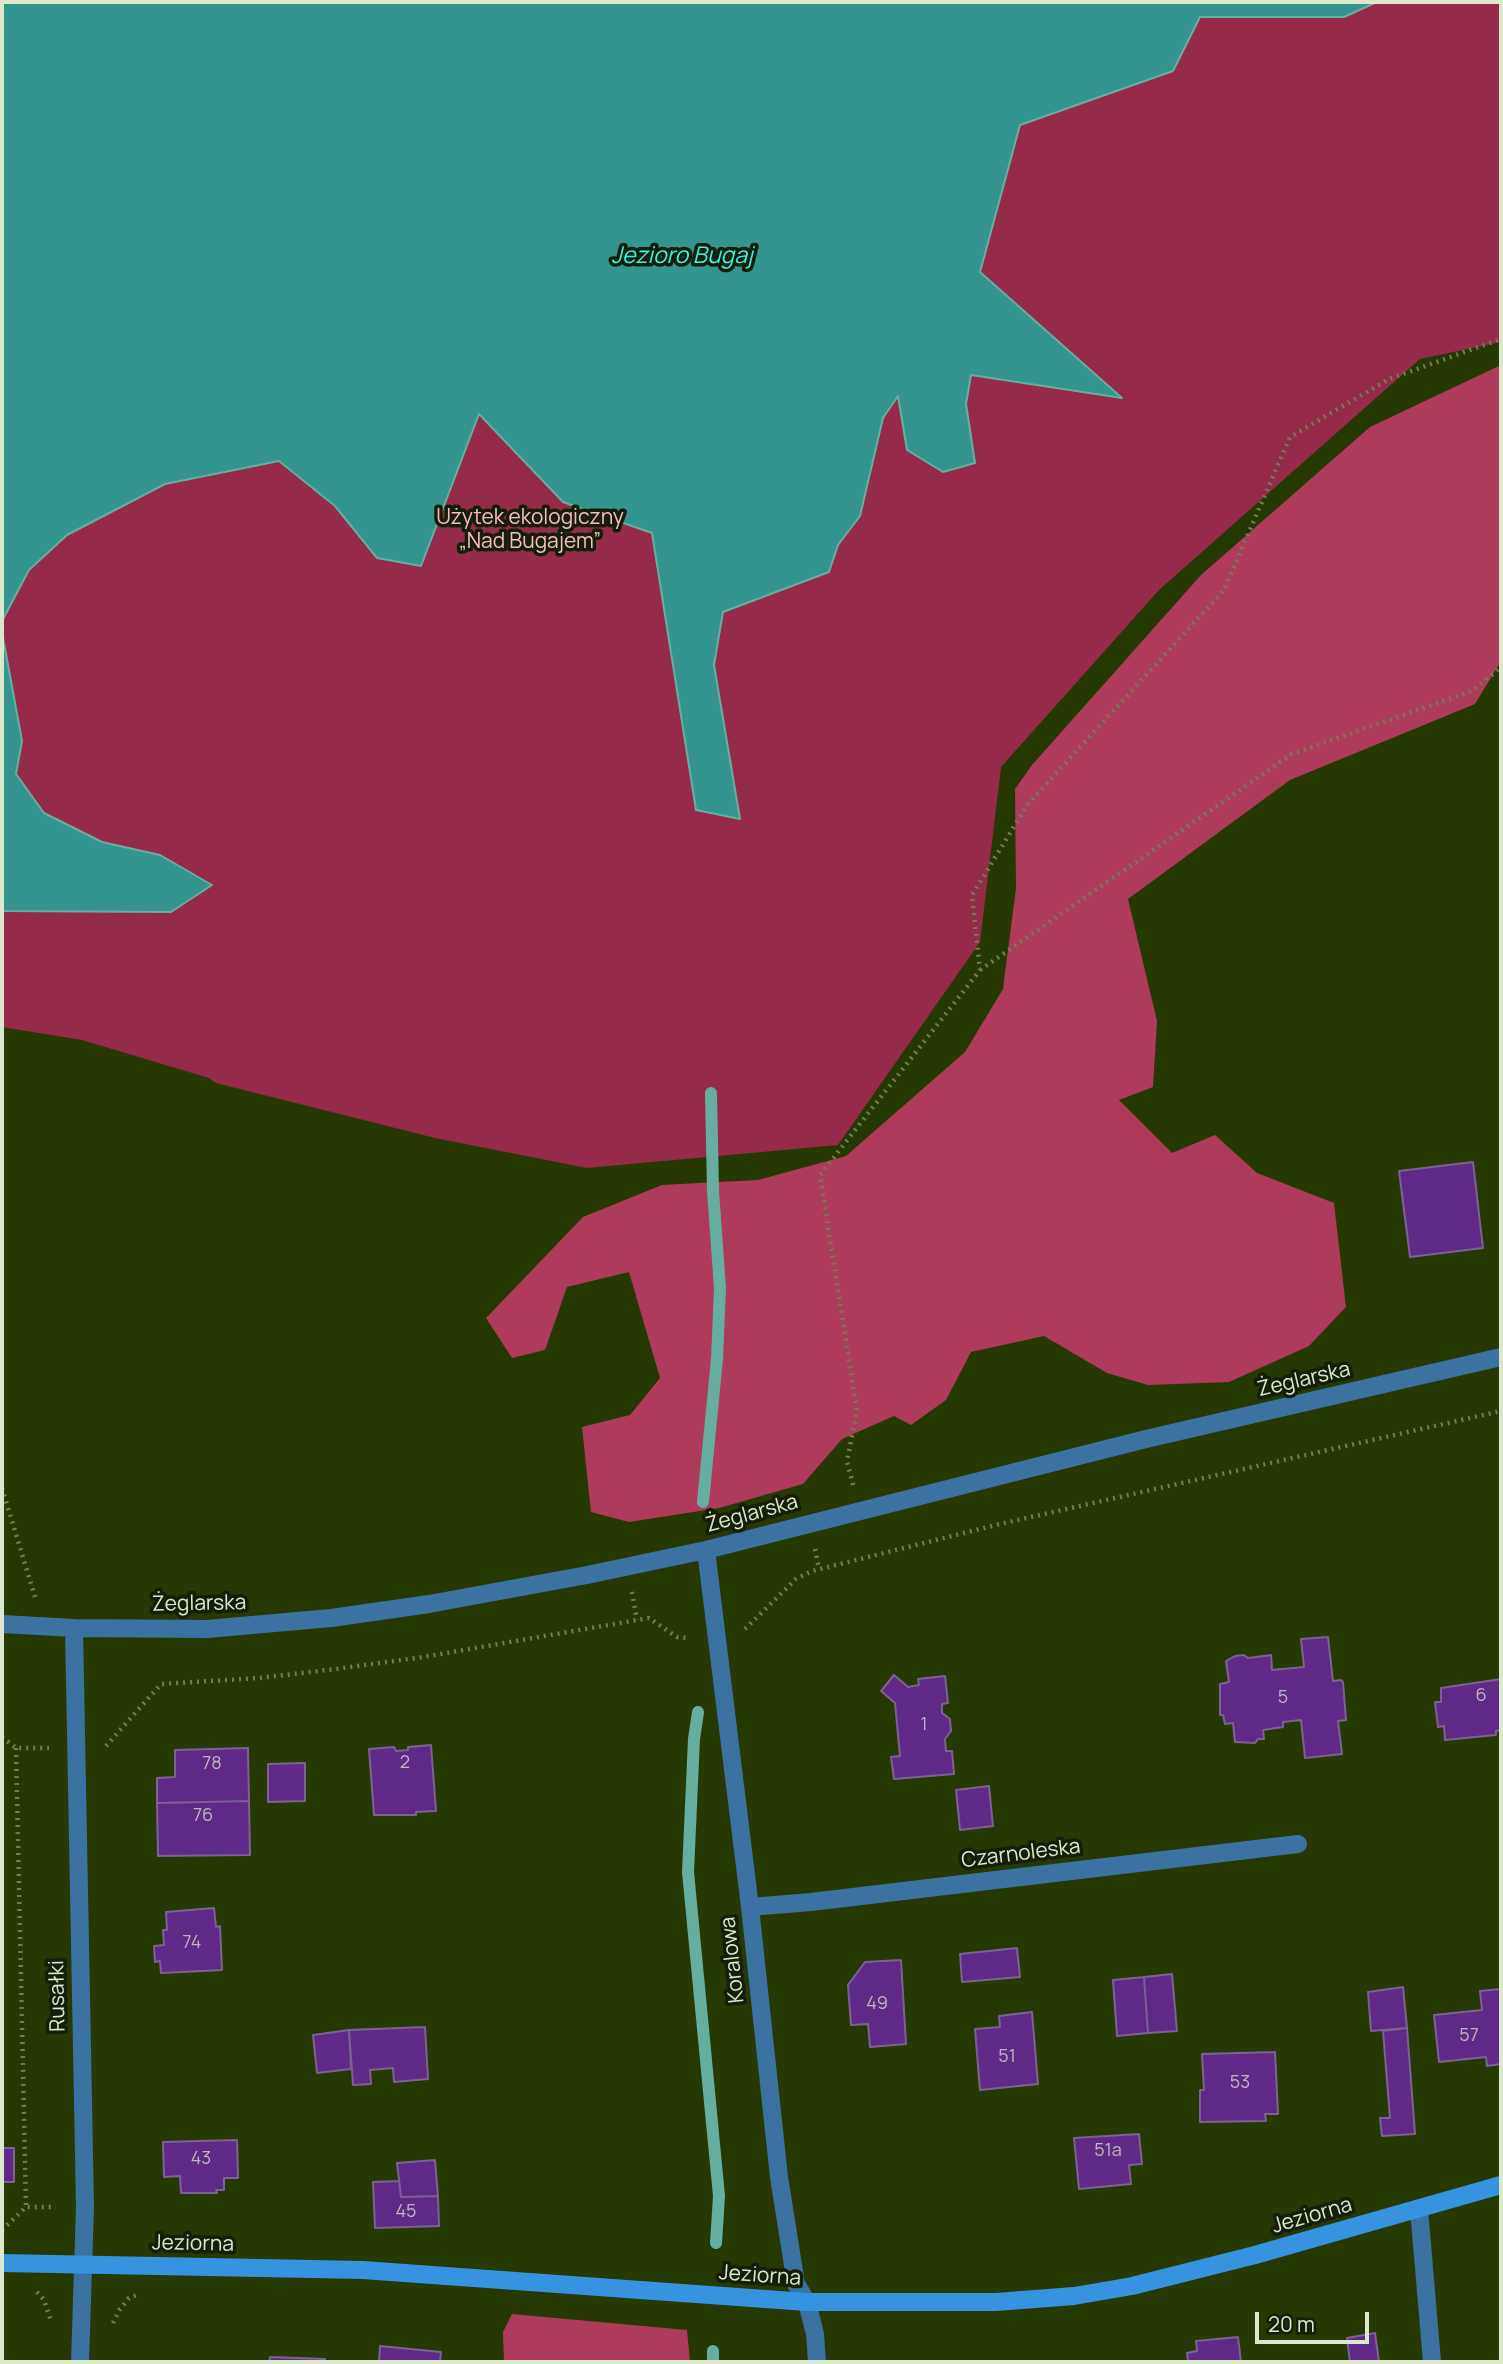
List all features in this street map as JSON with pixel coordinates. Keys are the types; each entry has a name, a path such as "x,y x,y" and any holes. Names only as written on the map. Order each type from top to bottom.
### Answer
{"street":[{"name":"Żeglarska","path":"2,1624 74,1628 207,1629 331,1618 587,1576 706,1550 1146,1439 1501,1357"},
{"name":"Koralowa","path":"706,1550 750,1907 779,2177 796,2284 807,2302 815,2334 817,2362"},
{"name":"Rusałki","path":"74,1628 85,2207 80,2362"},
{"name":"Czarnoleska","path":"750,1907 1298,1844"},
{"name":"Jeziorna","path":"2,2263 363,2270 807,2302 996,2302 1074,2296 1190,2272 1501,2185"},
{"path":"1419,2209 1432,2362"}],"path":[{"path":"981,970 972,895 1028,804 1224,590 1290,437 1388,379 1501,339"},
{"path":"860,1510 847,1461 857,1412 820,1175 981,970 1292,754 1472,691 1501,667"},
{"path":"741,1632 796,1579 812,1571 1000,1524 1501,1411"},
{"path":"2,1488 36,1600 40,1626"},
{"path":"2,1737 16,1748 105,1746 161,1684 259,1678 337,1669 649,1618 677,1637 691,1638"},
{"path":"16,1748 26,2207"},
{"path":"27,2287 36,2291 44,2300 51,2322"}],"green space":[{"name":"Użytek ekologiczny „Nad Bugajem”","path":"2,2 1501,2 1501,342 1420,359 1159,590 1001,767 980,942 838,1145 587,1168 435,1138 216,1083 209,1078 82,1040 2,1027"}],"shaded area":[{"path":"1501,365 1501,661 1475,704 1290,780 1128,899 1157,1021 1153,1087 1119,1100 1172,1153 1215,1135 1257,1173 1334,1203 1346,1307 1309,1346 1229,1382 1148,1385 1107,1373 1044,1336 971,1352 946,1400 911,1425 894,1416 842,1439 803,1484 719,1508 629,1522 591,1512 582,1427 630,1415 660,1378 629,1272 567,1287 545,1350 512,1358 486,1318 583,1217 662,1185 758,1180 846,1156 965,1052 1003,989 1016,888 1015,789 1032,765 1201,575 1370,427"},
{"path":"512,2314 687,2330 690,2362 504,2362 503,2332"}],"water":[{"name":"Jezioro Bugaj","path":"2,2 1377,2 1344,17 1200,17 1173,71 1020,125 980,272 1122,398 971,375 966,404 975,463 943,472 907,450 898,396 883,418 860,516 838,545 829,572 723,612 714,665 740,819 696,810 652,533 563,502 479,414 421,566 377,558 335,506 279,461 165,484 67,535 29,570 2,621"},
{"path":"2,632 22,741 16,774 44,813 102,842 160,855 212,885 171,912 2,911"}],"building":[{"path":"1473,1162 1483,1248 1410,1257 1399,1171"},
{"path":"1328,1637 1333,1681 1343,1682 1346,1720 1338,1721 1342,1754 1305,1758 1301,1720 1283,1722 1283,1727 1263,1730 1264,1739 1258,1739 1255,1743 1235,1742 1233,1723 1225,1724 1223,1715 1220,1715 1220,1684 1229,1682 1226,1661 1235,1656 1244,1655 1248,1658 1271,1655 1272,1670 1304,1667 1301,1639"},
{"path":"894,1675 908,1687 919,1685 918,1679 945,1676 948,1703 942,1704 942,1713 950,1719 951,1731 945,1739 946,1751 952,1751 954,1774 894,1779 891,1757 900,1756 895,1703 881,1691"},
{"path":"1501,1679 1501,1730 1496,1731 1496,1735 1445,1740 1444,1726 1438,1727 1435,1702 1441,1702 1441,1688"},
{"path":"431,1745 436,1811 416,1812 416,1815 374,1815 369,1749 394,1747 396,1751"},
{"path":"248,1748 249,1801 157,1803 157,1778 175,1777 175,1750"},
{"path":"305,1763 305,1801 268,1802 268,1764"},
{"path":"989,1786 993,1826 960,1830 956,1790"},
{"path":"249,1801 250,1855 158,1856 157,1803"},
{"path":"214,1908 216,1927 220,1926 222,1970 161,1973 160,1961 155,1962 154,1946 164,1945 166,1912"},
{"path":"1017,1948 1020,1977 962,1982 960,1954"},
{"path":"901,1960 906,2044 870,2047 868,2024 851,2025 848,1985 865,1962"},
{"path":"1172,1974 1177,2031 1148,2033 1144,1977"},
{"path":"1144,1977 1148,2033 1117,2036 1113,1980"},
{"path":"1403,1987 1407,2028 1371,2031 1368,1992"},
{"path":"1501,1989 1501,2064 1487,2066 1486,2057 1439,2062 1434,2015 1482,2010 1480,1991"},
{"path":"1032,2012 1038,2084 980,2090 975,2029 1000,2027 999,2016"},
{"path":"425,2027 428,2079 394,2082 393,2068 370,2070 371,2084 353,2085 349,2030"},
{"path":"1407,2028 1415,2134 1382,2136 1380,2118 1390,2118 1383,2031"},
{"path":"349,2030 351,2069 317,2073 313,2035"},
{"path":"1275,2052 1278,2114 1265,2114 1266,2121 1200,2122 1200,2090 1204,2090 1202,2054"},
{"path":"1139,2134 1142,2164 1129,2165 1131,2184 1079,2189 1074,2138"},
{"path":"237,2140 238,2178 224,2178 224,2190 216,2190 217,2193 181,2193 180,2176 164,2177 163,2142"},
{"path":"2,2148 14,2148 14,2182 2,2182"},
{"path":"435,2160 438,2196 401,2197 397,2163"},
{"path":"399,2181 401,2197 438,2196 439,2226 375,2228 373,2182"},
{"path":"1375,2333 1379,2362 1350,2362 1347,2338"},
{"path":"1238,2337 1241,2362 1188,2362 1187,2353 1197,2351 1196,2341"},
{"path":"380,2346 441,2352 440,2362 379,2362"},
{"path":"270,2357 325,2359 325,2362 269,2362"}],"waterway":[{"path":"703,1502 717,1359 720,1288 713,1191 711,1093"},
{"path":"698,1712 694,1739 688,1872 719,2196 716,2243"},
{"path":"713,2351 713,2362"}]}
